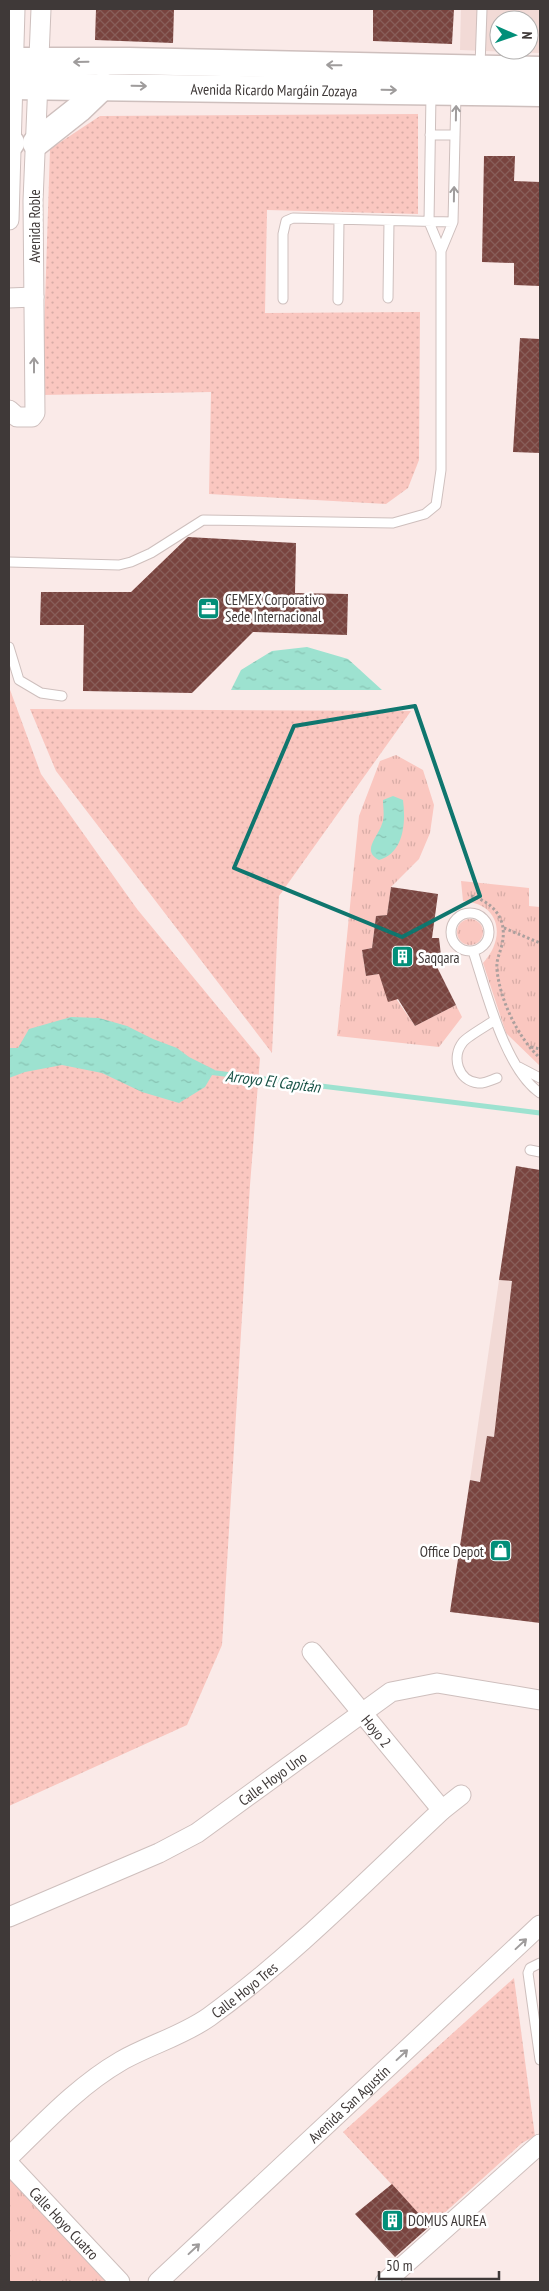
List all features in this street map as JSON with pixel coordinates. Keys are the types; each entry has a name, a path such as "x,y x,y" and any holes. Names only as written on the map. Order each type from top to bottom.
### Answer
{"street":[{"name":"Avenida Roble","path":"9,410 17,417 35,414 34,297 19,188 20,74 15,9"},
{"name":"Avenida Roble","path":"9,220 19,188 20,74 41,9"},
{"name":"Avenida Ricardo Margáin Zozaya","path":"20,74 129,61 540,70"},
{"name":"Avenida Ricardo Margáin Zozaya","path":"20,74 103,86 540,93"},
{"path":"18,142 80,109 103,86"},
{"path":"9,298 34,297"},
{"name":"Hoyo 2","path":"312,1652 442,1810"},
{"name":"Calle Hoyo Uno","path":"9,1917 159,1853 197,1833 391,1692 437,1683 540,1700"},
{"name":"Calle Hoyo Tres","path":"9,2158 68,2100 103,2072 122,2060 200,2023 282,1960 442,1810 461,1795"},
{"name":"Avenida San Agustín","path":"158,2282 540,1925"},
{"path":"385,2282 540,2144"},
{"name":"Calle Hoyo Cuatro","path":"9,2164 120,2282"}],"lane":[{"path":"480,68 482,9"},
{"path":"9,562 119,565 151,553 195,524 211,519 393,523 425,514 436,505 441,470 441,251 430,222 431,90"},
{"path":"441,251 453,222 456,91"},
{"path":"430,135 455,135"},
{"path":"283,299 283,234 286,221 293,218 453,222"},
{"path":"338,300 339,220"},
{"path":"388,298 389,221"},
{"path":"9,647 18,680 41,693 62,696"},
{"path":"467,913 473,913 484,918 489,929 484,946 473,951 466,950 455,944 451,931 456,919 467,913"},
{"path":"473,951 495,1020 516,1065 529,1083 540,1093"},
{"path":"495,1020 463,1042 457,1061 460,1073 468,1080 480,1084 496,1078"},
{"path":"516,1065 540,1078"},
{"path":"530,1150 540,1152"},
{"path":"540,1963 530,1968 528,1973 540,2060"}],"path":[{"path":"471,896 484,899 495,908 504,928 502,944 496,958 497,973 507,1008 522,1036 540,1058"},
{"path":"504,928 540,943"},
{"path":"531,1047 540,1049"}],"highlighted area":[{"path":"415,706 480,896 402,937 234,868 294,726"}],"shaded area":[{"path":"461,9 540,9 540,53 539,10 489,10 489,51 460,50"},
{"path":"499,1280 540,1285 540,1490 470,1480"}],"green space":[{"path":"418,114 418,214 267,210 265,313 420,312 419,460 408,488 386,504 209,494 211,392 42,395 50,149 100,116"},
{"path":"9,687 41,774 137,909 260,1058 250,1185 222,1645 187,1725 9,1806"},
{"path":"30,709 411,711 279,896 272,1053 56,771"},
{"path":"396,755 423,770 434,805 430,833 419,859 391,887 387,915 376,916 372,948 362,950 366,976 379,974 415,1026 456,1005 462,1017 439,1047 337,1036 359,816 380,761"},
{"path":"461,881 529,888 529,906 540,907 540,1066 506,1033 483,963 495,943 496,924 492,915 485,908 463,901"},
{"path":"470,919 480,922 483,932 480,942 470,945 460,942 457,932 460,922"},
{"path":"514,1978 535,2136 522,2143 430,2226 343,2132"},
{"path":"9,2177 109,2282 9,2282"}],"water":[{"path":"307,647 348,659 382,690 231,690 241,670 272,651"},
{"path":"393,796 403,800 402,836 394,851 379,860 371,852 371,848 383,821 383,800"},
{"path":"71,1017 99,1018 127,1026 177,1048 189,1057 215,1070 205,1087 179,1103 142,1092 102,1073 62,1065 25,1072 9,1078 9,1048 18,1048 29,1029"}],"building":[{"path":"96,9 174,9 173,43 95,40"},
{"path":"373,9 454,9 452,44 373,41"},
{"path":"484,156 515,156 514,181 540,182 540,286 514,285 514,263 482,262"},
{"path":"520,338 540,339 540,453 513,452"},
{"path":"188,537 296,543 295,593 348,594 347,635 253,632 192,693 83,691 84,625 40,625 41,592 131,592"},
{"name":"Saqqara","path":"391,887 438,894 432,938 439,938 442,964 436,965 456,1005 415,1026 398,999 388,1002 379,974 366,976 362,950 372,948 376,916 387,915"},
{"path":"516,1166 540,1170 540,1623 450,1612 470,1480 480,1482 487,1436 494,1437 512,1281 499,1280"},
{"name":"DOMUS AUREA","path":"392,2184 430,2226 395,2257 355,2214"}],"waterway":[{"name":"Arroyo El Capitán","path":"208,1072 540,1113"}],"place":[{"name":"CEMEX Corporativo Sede Internacional","path":"209,608"},
{"name":"Saqqara","path":"402,957"},
{"name":"Office Depot","path":"500,1551"},
{"name":"DOMUS AUREA","path":"392,2220"}]}
